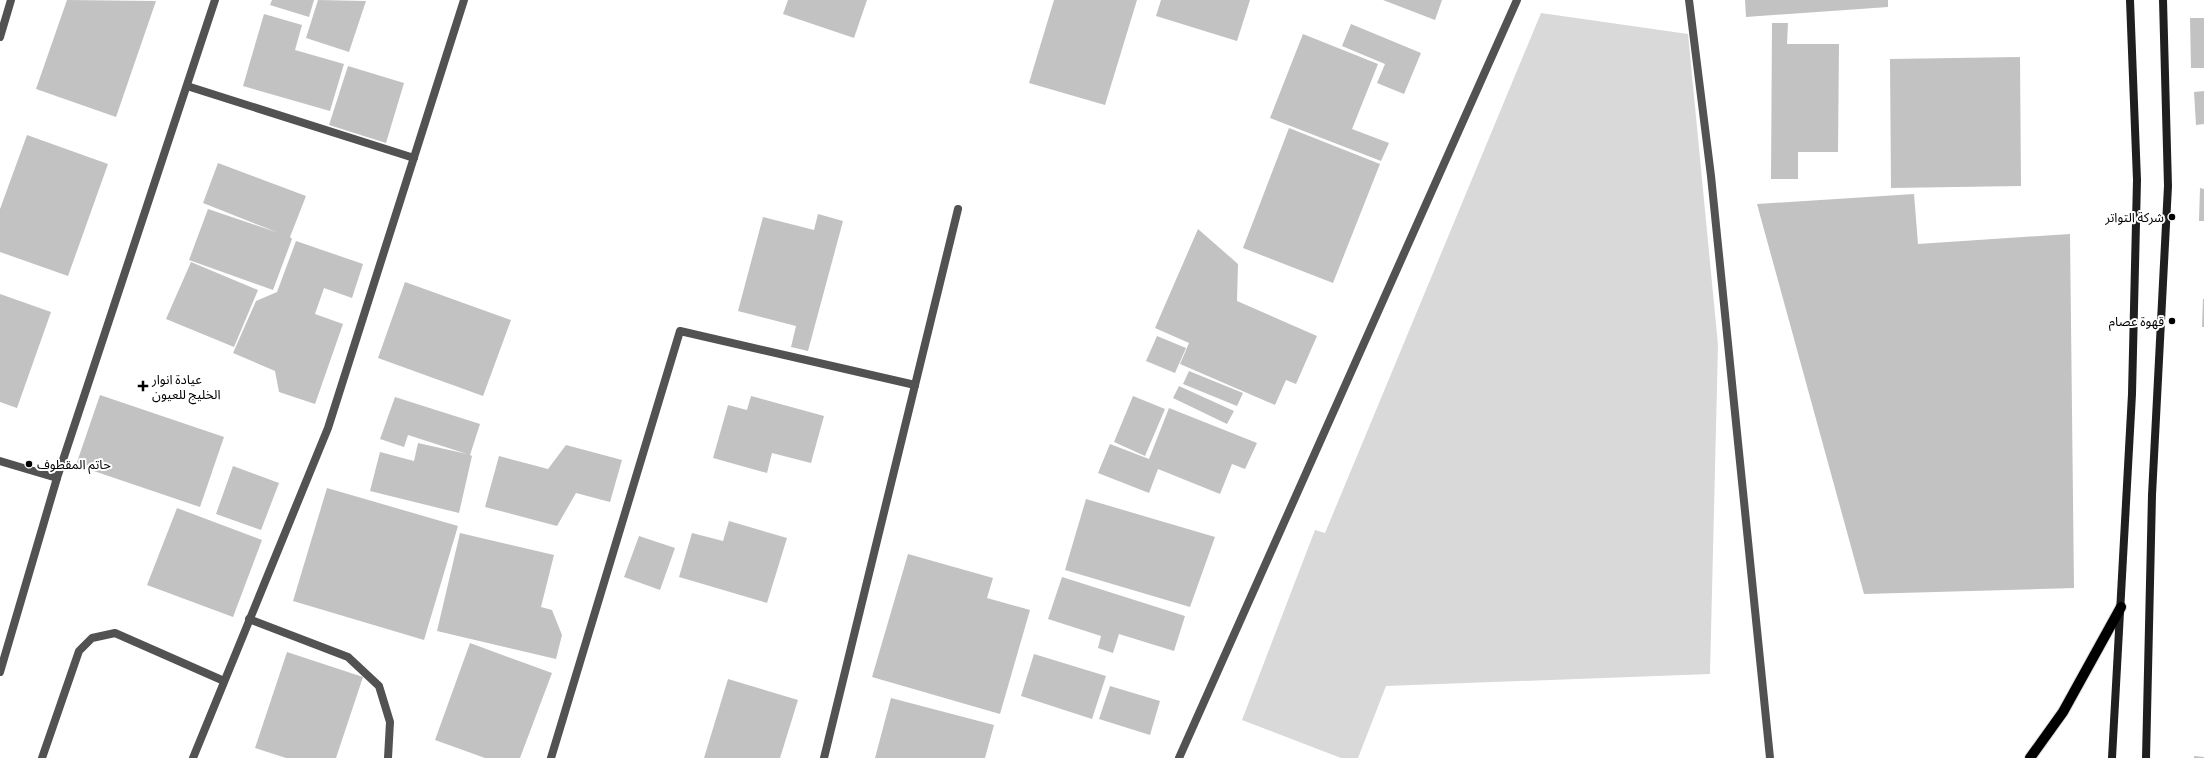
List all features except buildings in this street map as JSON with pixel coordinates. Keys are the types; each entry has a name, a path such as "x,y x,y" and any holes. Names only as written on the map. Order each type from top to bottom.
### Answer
{"main road":[{"path":"2112,758 2132,394 2137,180 2130,0"},
{"path":"2146,758 2152,495 2168,186 2163,0"},
{"path":"2030,758 2063,712 2121,607"}],"street":[{"path":"0,38 11,0"},
{"path":"0,672 57,478 215,0"},
{"path":"193,758 328,428 464,0"},
{"path":"1179,758 1517,0"},
{"path":"1689,0 1711,176 1770,758"},
{"path":"187,86 414,158"},
{"path":"824,758 958,209"},
{"path":"551,758 680,331 915,386"},
{"path":"0,461 57,478"},
{"path":"249,619 348,657 380,686 390,722 388,758"},
{"path":"42,758 79,651 92,638 114,633 224,681"}],"shaded area":[{"path":"1541,13 1688,34 1718,345 1710,674 1386,686 1358,758 1341,758 1242,720 1315,530 1325,533"}],"place":[{"name":"شركة التواتر","path":"2172,217"},
{"name":"قهوة عصام","path":"2172,321"},
{"name":"عيادة انوار الخليج للعيون","path":"143,386"},
{"name":"حاتم المقطوف","path":"29,464"}]}
